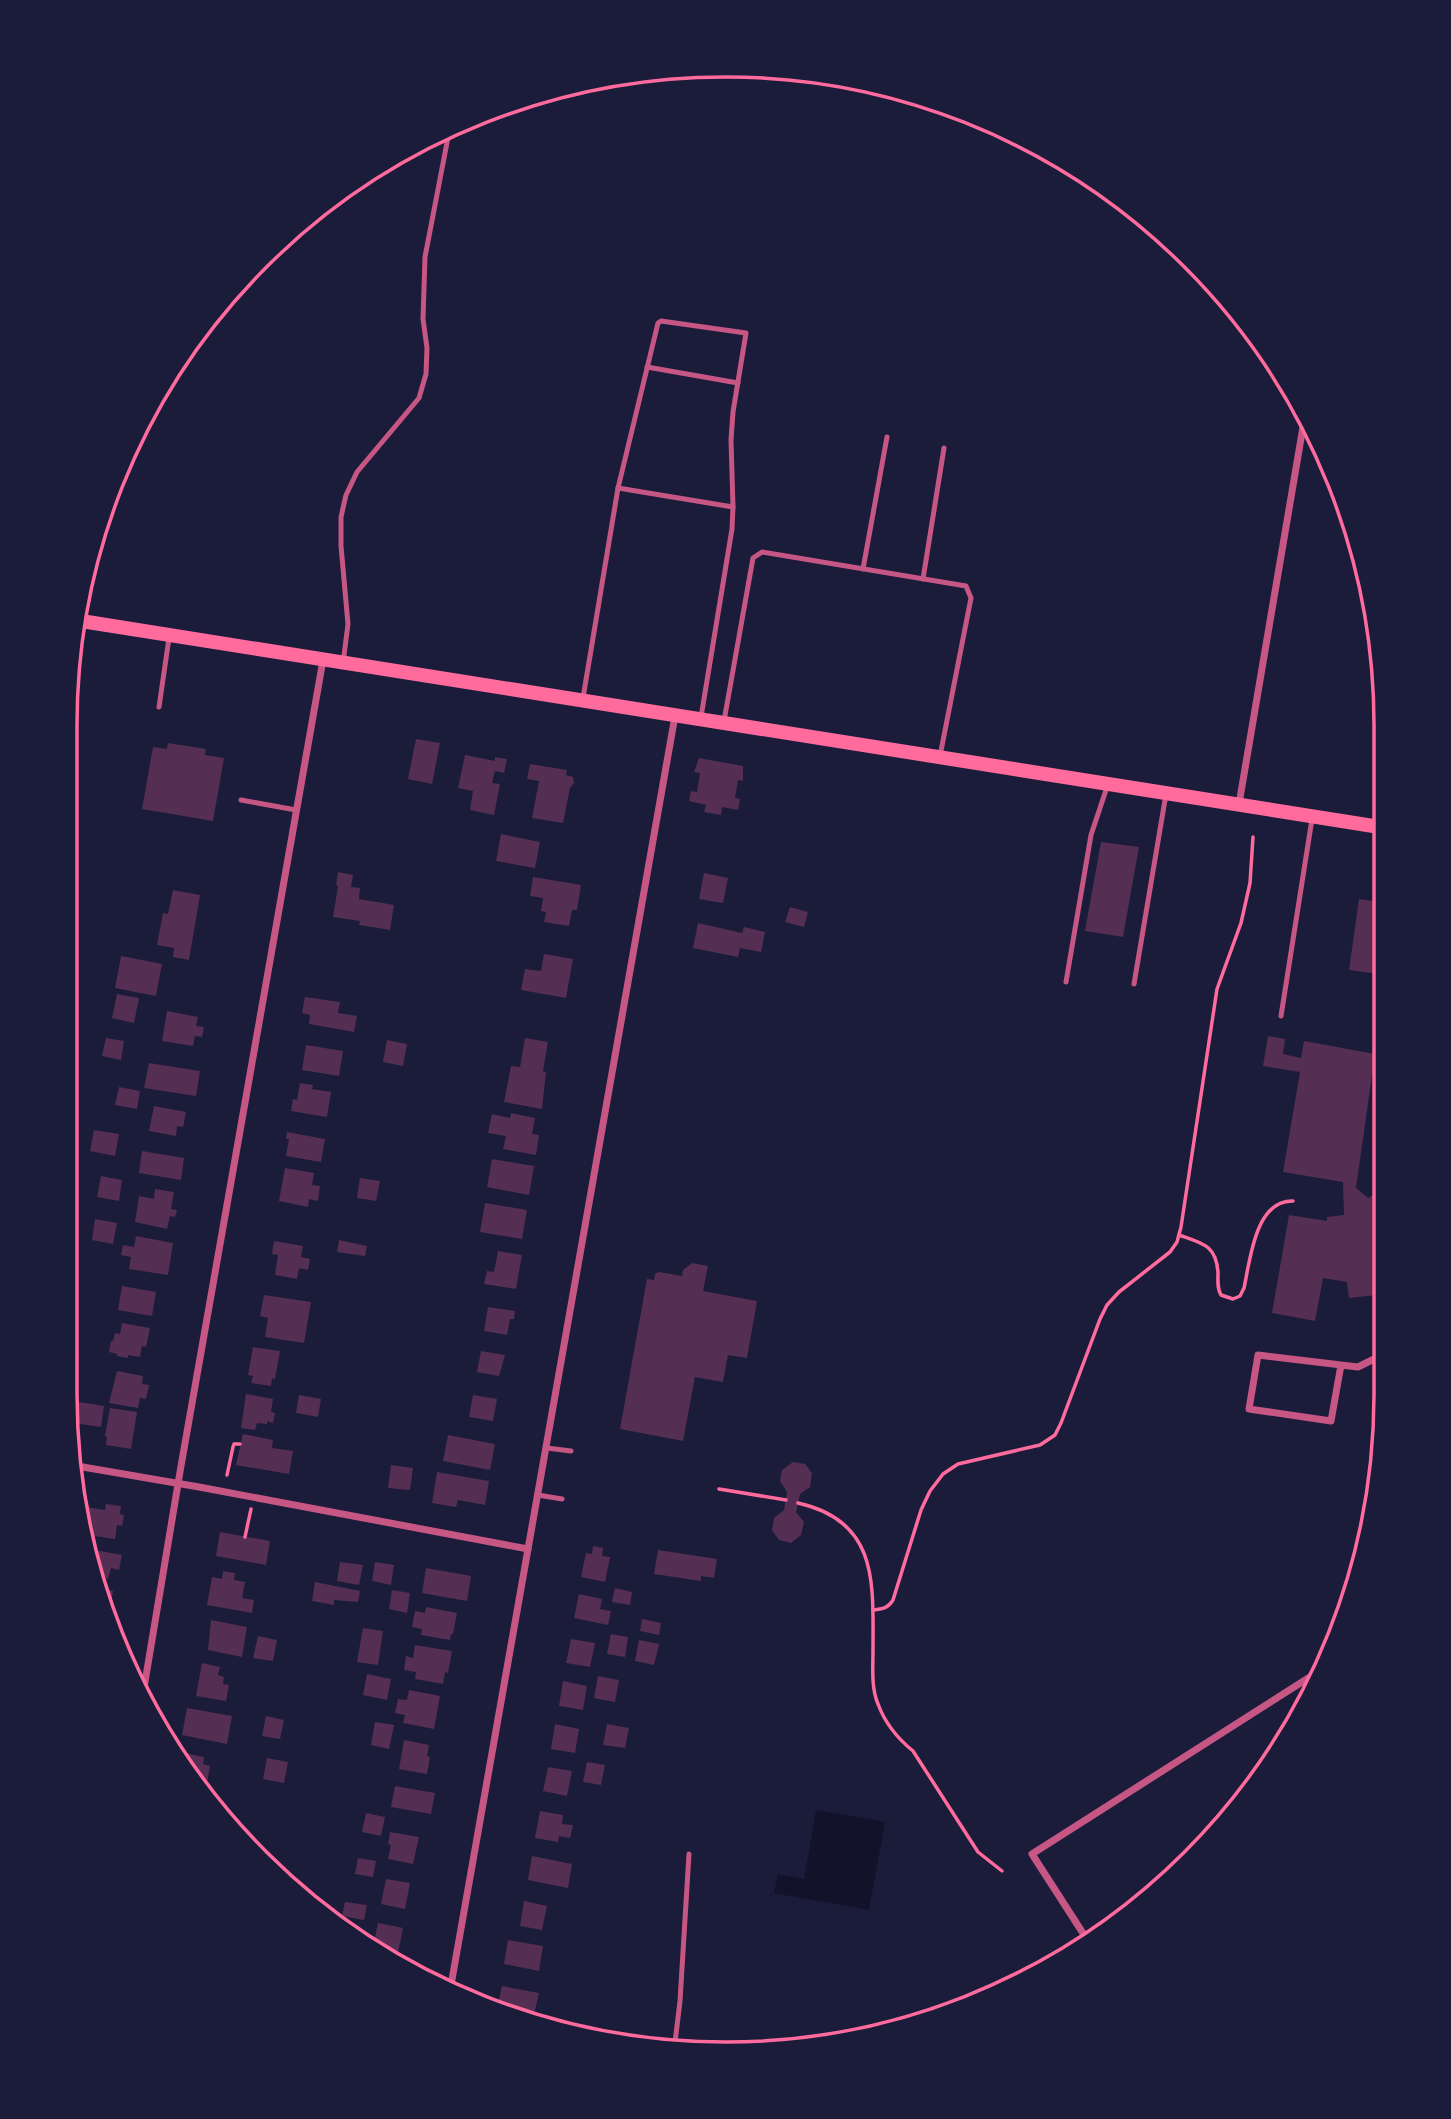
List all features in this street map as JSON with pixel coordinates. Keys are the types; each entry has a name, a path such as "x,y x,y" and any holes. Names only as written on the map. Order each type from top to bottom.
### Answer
{"main road":[{"path":"86,622 1374,826"}],"street":[{"path":"1239,804 1302,430"},
{"path":"145,1682 323,659"},
{"path":"452,1981 675,716"},
{"path":"1341,1365 1331,1420 1249,1409 1258,1355 1358,1367 1374,1359"},
{"path":"82,1467 528,1549"},
{"path":"1084,1934 1032,1854 1308,1678"}],"lane":[{"path":"344,663 348,624 341,517 346,495 357,472 419,398 426,374 427,348 423,319 425,257 448,140"},
{"path":"582,701 618,488 658,323 661,321 746,333 733,412 732,529 701,720"},
{"path":"647,367 738,383"},
{"path":"863,569 887,437"},
{"path":"923,579 944,447"},
{"path":"618,488 733,507"},
{"path":"723,724 753,558 762,552 966,586 971,598 940,758"},
{"path":"159,707 169,635"},
{"path":"1066,982 1091,835 1109,784"},
{"path":"1134,984 1166,793"},
{"path":"241,800 296,810"},
{"path":"1281,1016 1313,816"},
{"path":"547,1448 571,1451"},
{"path":"538,1494 562,1499"},
{"path":"675,2040 689,1854"}],"path":[{"path":"873,1609 883,1609 893,1600 921,1510 930,1491 943,1474 958,1464 1040,1445 1055,1435 1107,1305 1119,1292 1171,1252 1179,1235 1217,989 1241,923 1250,883 1252,836"},
{"path":"1179,1235 1211,1249 1216,1258 1218,1290 1221,1295 1233,1299 1240,1296 1244,1288 1260,1225 1267,1213 1279,1203 1293,1201"},
{"path":"228,1475 234,1444 240,1444"},
{"path":"719,1489 786,1500"},
{"path":"245,1537 254,1497"},
{"path":"798,1503 822,1510 836,1519 848,1528 860,1544 871,1573 873,1683 877,1703 887,1723 899,1740 913,1751 978,1852 1002,1871"}],"shaded area":[{"path":"816,1810 885,1822 869,1910 774,1893 778,1874 804,1879"}],"building":[{"path":"416,739 440,743 432,784 408,779"},
{"path":"168,743 206,749 205,755 224,758 213,821 142,809 153,747 167,749"},
{"path":"465,755 495,761 495,757 507,759 504,773 495,771 492,783 500,784 494,815 470,810 473,791 458,788"},
{"path":"699,758 743,766 743,781 738,780 735,798 740,799 738,810 722,807 721,815 704,812 706,805 689,801 691,791 697,792 700,773 694,772"},
{"path":"530,764 567,770 566,775 573,777 574,783 570,788 563,823 532,818 539,781 527,779"},
{"path":"501,834 540,842 535,868 496,861"},
{"path":"1101,842 1139,847 1123,937 1085,931"},
{"path":"338,872 353,875 351,887 360,888 359,899 394,905 390,930 359,925 360,921 333,917"},
{"path":"704,873 728,878 723,903 699,899"},
{"path":"533,877 581,885 577,910 572,910 569,926 544,922 546,912 541,911 543,898 530,896"},
{"path":"173,890 200,895 189,960 173,957 174,948 157,945 163,913 168,914"},
{"path":"1359,899 1374,901 1374,973 1349,970"},
{"path":"790,907 808,912 804,927 785,922"},
{"path":"698,923 742,933 744,927 765,932 761,952 740,948 738,957 693,948"},
{"path":"544,954 573,959 566,998 521,990 525,969 541,971"},
{"path":"121,956 162,964 156,996 115,988"},
{"path":"117,994 139,998 134,1023 112,1018"},
{"path":"305,997 340,1002 338,1013 357,1016 354,1032 309,1024 310,1015 302,1013"},
{"path":"167,1011 198,1017 196,1026 204,1027 202,1037 195,1036 193,1046 162,1041"},
{"path":"1268,1036 1285,1039 1283,1054 1301,1058 1304,1041 1374,1054 1356,1188 1368,1198 1374,1195 1374,1295 1349,1298 1347,1282 1323,1278 1315,1321 1272,1313 1289,1215 1327,1221 1327,1217 1344,1215 1343,1182 1283,1172 1300,1072 1263,1066"},
{"path":"106,1038 124,1041 121,1060 102,1056"},
{"path":"525,1038 548,1042 543,1071 546,1072 542,1109 504,1102 511,1066 520,1067"},
{"path":"387,1040 407,1044 403,1066 383,1062"},
{"path":"306,1045 343,1051 339,1076 302,1070"},
{"path":"149,1063 200,1071 196,1096 144,1088"},
{"path":"300,1083 313,1085 312,1089 331,1092 327,1117 291,1111 293,1099 297,1100"},
{"path":"119,1087 140,1091 137,1109 115,1105"},
{"path":"154,1106 186,1112 183,1127 177,1126 176,1136 149,1131"},
{"path":"511,1113 535,1118 532,1134 539,1135 536,1155 503,1149 506,1136 488,1133 492,1114 510,1118"},
{"path":"94,1130 119,1134 115,1156 90,1151"},
{"path":"287,1132 325,1139 321,1162 286,1156 289,1139 286,1139"},
{"path":"142,1151 184,1158 181,1180 139,1173"},
{"path":"492,1159 534,1166 529,1195 487,1187"},
{"path":"285,1168 314,1173 312,1185 320,1186 318,1201 309,1199 308,1207 279,1201"},
{"path":"101,1176 122,1180 119,1201 97,1197"},
{"path":"360,1178 380,1181 376,1201 357,1198"},
{"path":"155,1189 174,1192 171,1209 177,1210 175,1217 170,1216 167,1229 135,1222 139,1196 154,1199"},
{"path":"485,1203 527,1210 522,1239 480,1232"},
{"path":"95,1219 117,1223 113,1244 92,1240"},
{"path":"136,1236 173,1243 168,1275 129,1269 131,1257 121,1255 123,1245 134,1247"},
{"path":"339,1240 367,1246 365,1256 337,1252"},
{"path":"274,1241 303,1246 301,1257 310,1259 308,1270 299,1268 297,1279 275,1275 278,1255 272,1254"},
{"path":"498,1251 522,1255 516,1289 484,1284 487,1271 494,1272"},
{"path":"692,1263 708,1266 703,1291 757,1301 747,1358 728,1355 723,1382 695,1377 683,1441 620,1429 647,1279 654,1280 655,1274 659,1272 682,1276 683,1270"},
{"path":"122,1286 156,1292 152,1316 118,1310"},
{"path":"264,1295 311,1302 304,1343 265,1337 268,1318 260,1316"},
{"path":"488,1307 515,1311 514,1319 510,1319 507,1335 484,1331"},
{"path":"122,1323 150,1328 146,1347 142,1346 140,1357 128,1355 128,1358 109,1352 115,1333 120,1334"},
{"path":"253,1347 280,1351 275,1379 272,1378 271,1386 251,1383 253,1376 248,1375"},
{"path":"481,1351 505,1355 499,1376 477,1372"},
{"path":"117,1371 143,1376 142,1384 149,1385 146,1399 140,1398 138,1408 109,1403"},
{"path":"246,1394 273,1399 273,1423 257,1423 255,1430 241,1428"},
{"path":"299,1395 321,1399 318,1417 296,1413"},
{"path":"473,1395 497,1399 493,1421 469,1417"},
{"path":"77,1402 104,1406 101,1427 78,1424"},
{"path":"110,1408 137,1412 131,1449 106,1445"},
{"path":"243,1434 273,1440 272,1448 293,1451 289,1474 236,1465"},
{"path":"448,1435 495,1444 490,1470 443,1461"},
{"path":"793,1462 805,1464 812,1473 810,1487 800,1494 796,1512 804,1522 801,1535 791,1543 779,1540 772,1530 774,1518 784,1510 787,1492 780,1481 782,1470"},
{"path":"391,1465 413,1468 410,1490 388,1488"},
{"path":"437,1472 489,1481 485,1505 458,1500 456,1507 432,1503"},
{"path":"106,1504 121,1506 120,1514 124,1515 122,1526 117,1525 115,1539 93,1536 87,1507 105,1510"},
{"path":"220,1532 270,1541 266,1565 216,1556"},
{"path":"593,1546 603,1548 602,1556 610,1557 605,1582 581,1577 586,1553 592,1554"},
{"path":"96,1550 122,1555 119,1570 111,1568 108,1579 104,1578"},
{"path":"658,1550 717,1559 714,1578 701,1576 701,1581 654,1574"},
{"path":"340,1562 363,1565 359,1585 337,1581"},
{"path":"375,1562 394,1565 391,1585 372,1581"},
{"path":"426,1568 471,1576 467,1601 422,1593"},
{"path":"223,1571 235,1573 234,1580 245,1582 242,1598 254,1600 252,1613 207,1605 212,1577 222,1579"},
{"path":"315,1582 360,1591 358,1602 334,1600 334,1605 312,1601"},
{"path":"615,1588 632,1592 630,1605 612,1602"},
{"path":"107,1590 113,1591 111,1602"},
{"path":"392,1590 410,1593 407,1613 389,1609"},
{"path":"579,1594 602,1599 600,1609 611,1611 608,1625 574,1618"},
{"path":"426,1607 457,1613 450,1640 421,1635 422,1629 412,1627 415,1611 425,1613"},
{"path":"642,1619 661,1623 659,1635 640,1631"},
{"path":"211,1620 247,1627 242,1657 208,1650"},
{"path":"363,1628 383,1631 378,1665 357,1662"},
{"path":"611,1634 628,1637 625,1657 607,1654"},
{"path":"258,1636 277,1640 273,1661 253,1658"},
{"path":"571,1639 595,1643 590,1667 566,1663"},
{"path":"639,1640 659,1644 654,1665 635,1661"},
{"path":"415,1645 452,1651 443,1684 415,1679 416,1672 404,1670 406,1656 413,1658"},
{"path":"202,1663 220,1667 218,1675 224,1677 223,1684 229,1685 226,1701 196,1696"},
{"path":"367,1674 391,1679 387,1700 363,1695"},
{"path":"598,1676 619,1680 615,1702 594,1698"},
{"path":"563,1681 587,1686 583,1710 559,1706"},
{"path":"409,1690 440,1696 434,1729 403,1723 405,1715 395,1713 398,1699 407,1700"},
{"path":"187,1708 232,1716 227,1744 182,1735"},
{"path":"266,1716 284,1720 280,1739 262,1736"},
{"path":"375,1722 394,1725 389,1749 371,1745"},
{"path":"555,1724 579,1729 575,1753 551,1749"},
{"path":"607,1724 629,1728 625,1748 603,1745"},
{"path":"404,1740 429,1745 427,1774 399,1769"},
{"path":"185,1753 204,1757 203,1764 210,1766 207,1783"},
{"path":"267,1758 288,1762 284,1783 263,1779"},
{"path":"587,1762 605,1765 601,1785 583,1782"},
{"path":"548,1767 572,1771 567,1796 543,1791"},
{"path":"395,1786 435,1793 431,1814 391,1807"},
{"path":"540,1811 563,1815 562,1824 573,1825 570,1838 559,1836 558,1842 535,1838"},
{"path":"366,1813 385,1817 381,1836 362,1832"},
{"path":"390,1832 419,1837 413,1864 388,1859"},
{"path":"532,1856 572,1864 568,1888 528,1880"},
{"path":"358,1858 376,1861 373,1877 355,1874"},
{"path":"386,1879 410,1883 405,1909 381,1904"},
{"path":"524,1901 547,1906 542,1930 520,1926"},
{"path":"345,1902 367,1905 364,1920 342,1916"},
{"path":"378,1923 403,1928 398,1953 375,1939"},
{"path":"508,1940 543,1946 539,1971 504,1964"},
{"path":"502,1986 539,1993 534,2013 499,2001"}]}
